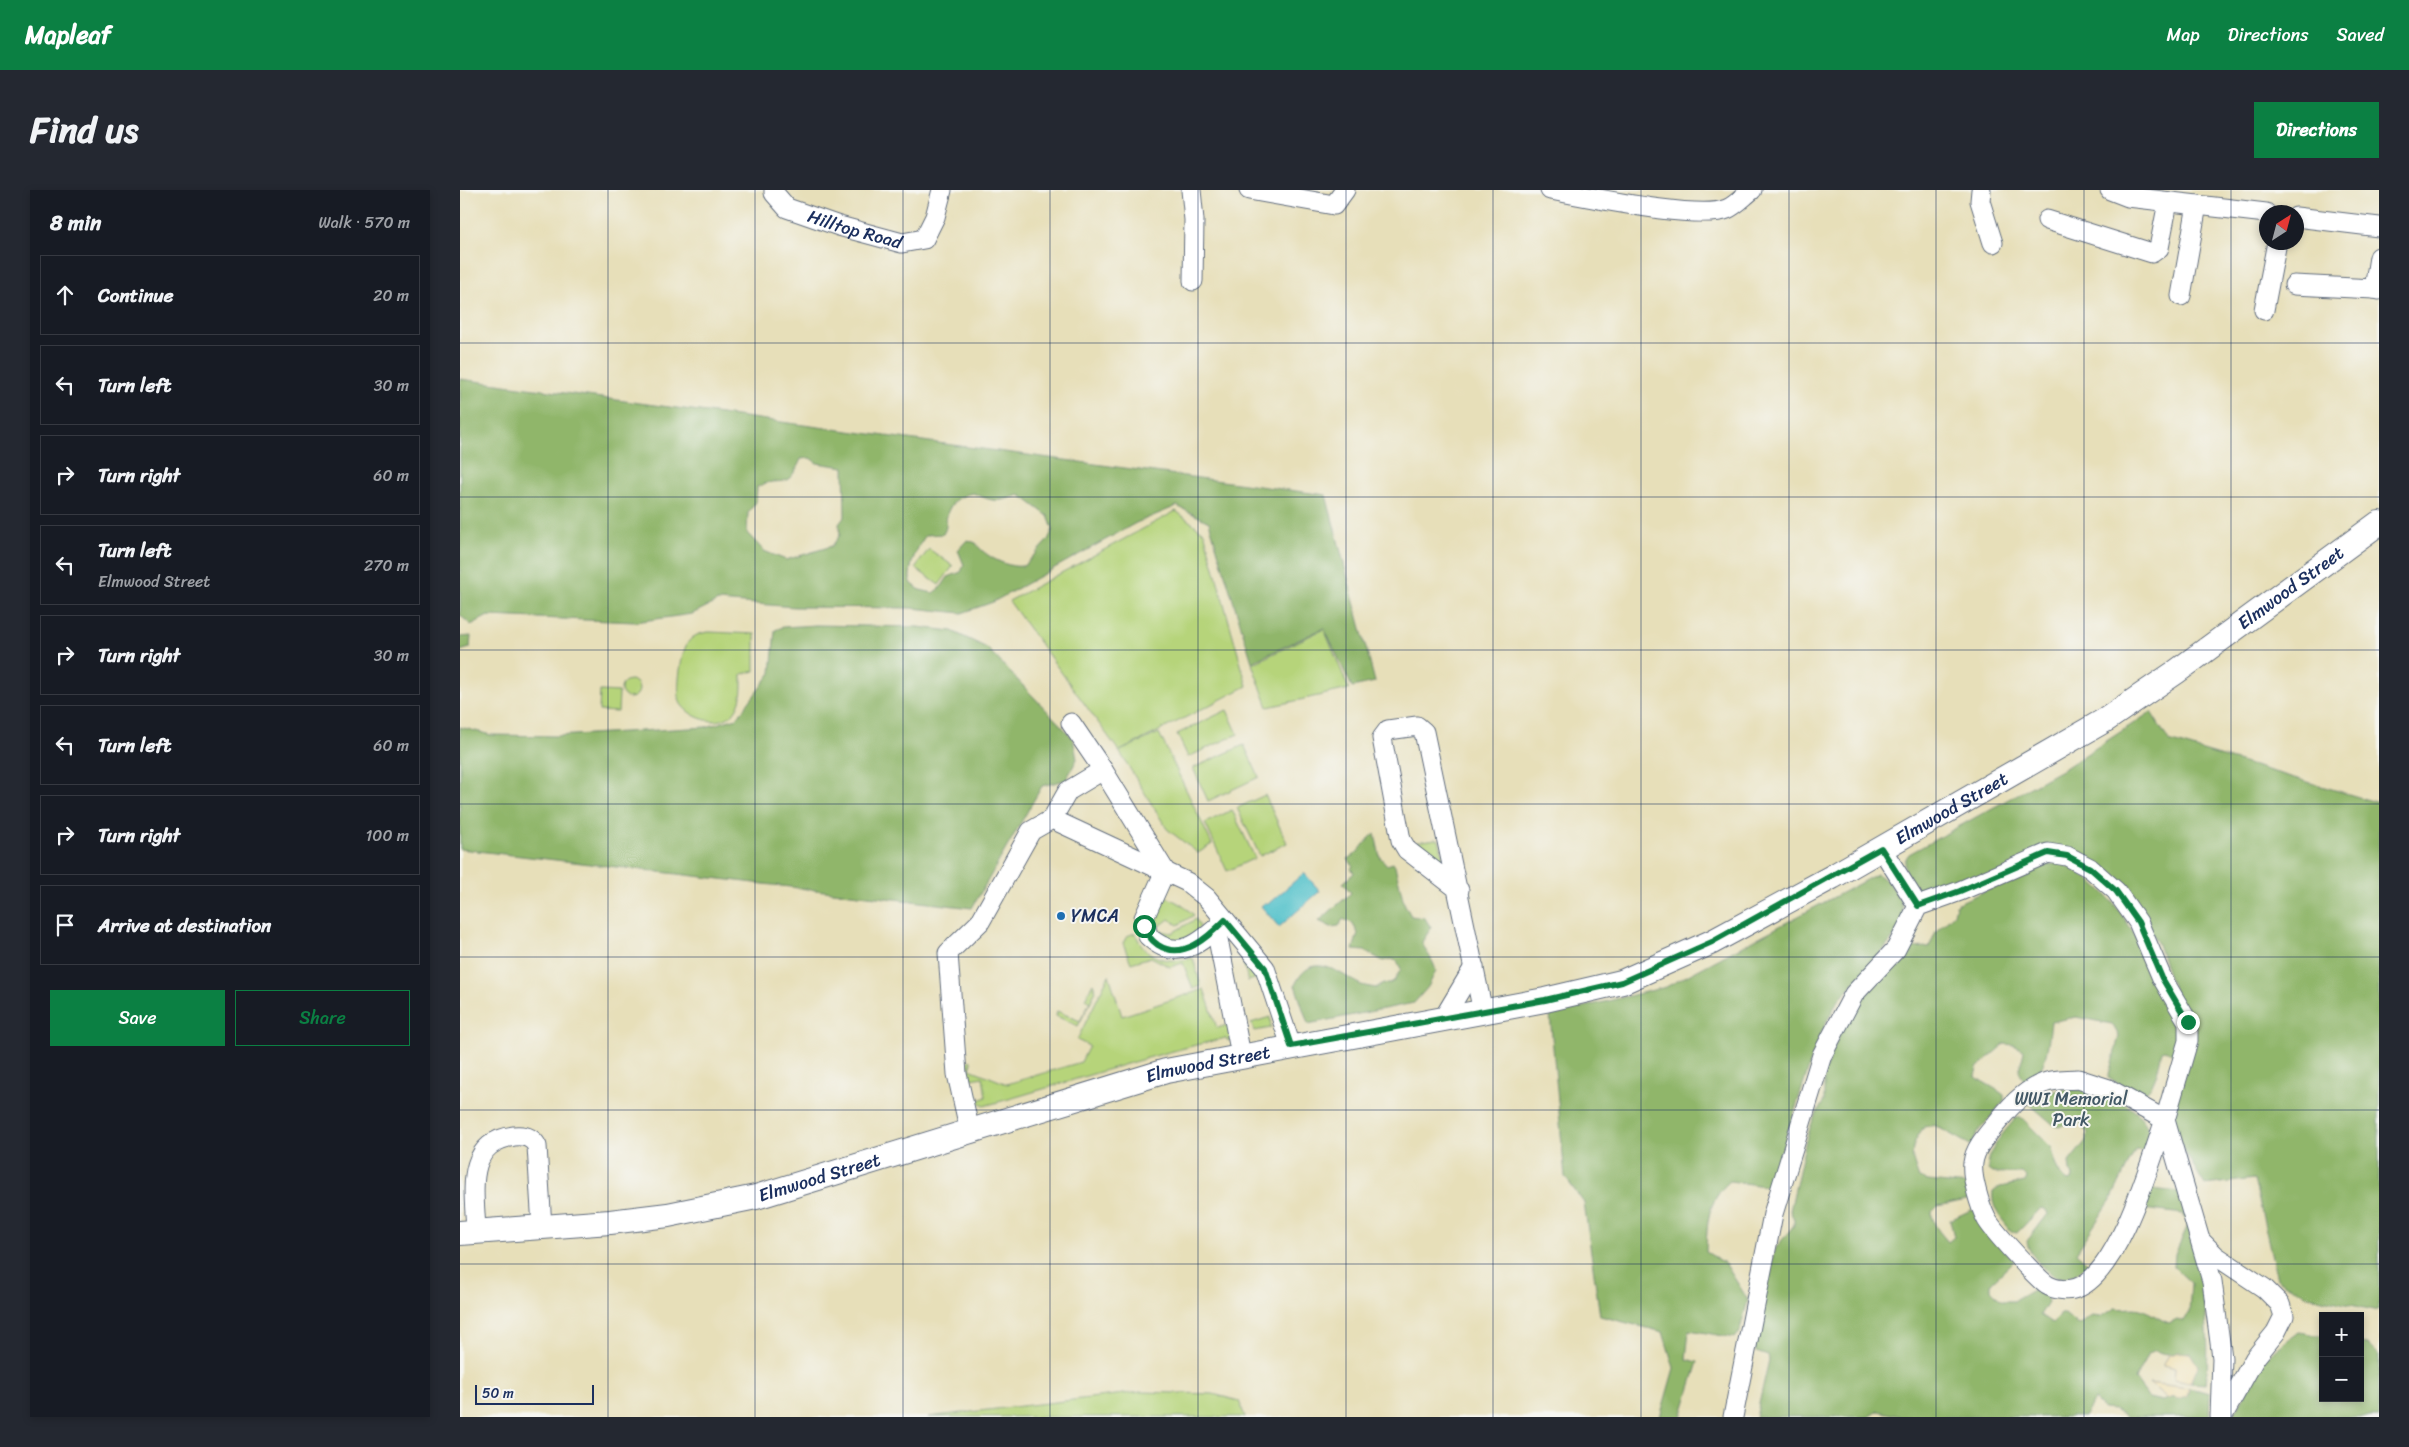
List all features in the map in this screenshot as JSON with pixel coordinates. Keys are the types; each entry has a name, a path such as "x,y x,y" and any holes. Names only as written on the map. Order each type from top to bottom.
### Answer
{"main road":[{"name":"Elmwood Street","path":"468,1232 668,1215 756,1197 1166,1071 1241,1055 1545,1000 1622,982 1712,942 2107,719 2176,672 2379,523"}],"street":[{"name":"Hilltop Road","path":"774,190 774,193 787,208 902,243 924,238 935,217 942,190"},
{"path":"1191,190 1194,220 1193,281"},
{"path":"1249,190 1334,205 1345,190"},
{"path":"1550,190 1636,205 1703,212 1727,209 1752,190"},
{"path":"1981,190 1980,201 1993,243"},
{"path":"2110,190 2128,197 2259,212"},
{"path":"2047,220 2152,253 2159,248 2168,202"},
{"path":"2181,296 2197,205"},
{"path":"2304,218 2379,226"},
{"path":"2264,310 2275,250"},
{"path":"2294,285 2376,290 2379,257"},
{"path":"1071,724 1103,770 1165,871"},
{"path":"1459,890 1407,850 1401,840 1382,738 1388,730 1417,726 1424,732 1459,890 1482,1012"},
{"path":"970,1132 957,1074 948,953 980,922 1031,831 1052,819 1068,791 1103,770"},
{"path":"1052,819 1187,882 1208,898 1220,924 1241,1055"},
{"path":"1881,848 1918,906"},
{"path":"1733,1417 1774,1214 1822,1055 1854,994 1896,948 1918,906 1960,891 2048,853 2067,856 2096,873 2116,891 2138,922 2162,978 2188,1022 2188,1041 2165,1120 2136,1205 2116,1248 2092,1278 2077,1288 2060,1290 2048,1286 2030,1269 1987,1220 1978,1198 1973,1164 1981,1143 2006,1112 2024,1095 2044,1083 2078,1079 2109,1089 2165,1120 2212,1281 2222,1358 2221,1417"},
{"path":"1165,871 1144,918 1148,936 1166,949 1175,950 1201,942 1220,924"},
{"path":"1220,924 1265,968 1291,1046"},
{"path":"1443,1019 1474,967"},
{"path":"468,1232 476,1166 480,1155 489,1146 504,1138 520,1136 530,1138 538,1146 542,1227"},
{"path":"2201,1241 2216,1256 2264,1288 2280,1304 2284,1316 2276,1332 2255,1358 2221,1417"}],"green space":[{"path":"460,379 1326,495 1375,682 1352,687 1324,628 1252,662 1209,522 1177,506 1136,523 993,602 962,613 912,608 795,607 718,601 692,614 635,622 488,616 471,625 460,615","holes":["810,458 817,463 844,467 845,516 839,524 840,535 832,546 786,560 764,551 747,533 748,513 756,502 757,487 787,480 796,470 801,459","973,493 987,499 996,500 1020,495 1048,516 1053,529 1048,540 1025,565 1019,566 998,561 979,548 976,543 967,540 958,550 964,565 961,572 948,577 942,586 933,593 920,590 910,582 912,563 919,546 926,535 943,534 946,527 948,510 953,503 960,497"]},
{"path":"1176,511 1204,532 1247,686 1120,751 1159,733 1212,844 1198,853 1167,829 1119,751 1009,601"},
{"path":"929,549 953,566 939,585 915,568"},
{"path":"816,625 918,627 952,631 987,648 1073,738 1077,759 1066,780 1042,786 972,908 460,849 460,727 491,735 557,736 706,727 737,718 771,673 775,630 783,627"},
{"path":"1324,629 1349,689 1268,707 1252,664"},
{"path":"709,632 755,634 755,671 742,674 741,698 735,711 723,720 715,721 699,718 692,714 686,710 679,699 681,662 686,646 695,636"},
{"path":"471,636 470,648 460,651 460,637"},
{"path":"630,680 636,683 639,689 636,695 630,698 624,695 621,689 624,683"},
{"path":"600,691 619,692 618,712 599,711"},
{"path":"1227,710 1238,734 1188,757 1177,734"},
{"path":"2151,712 2169,741 2379,803 2379,1311 2308,1296 2277,1279 2254,1179 2205,1185 2185,1152 2174,1125 2174,1107 2193,1048 2158,944 2138,910 2073,851 1928,894 1912,886 1905,872 1906,858 1909,854 2065,768"},
{"path":"1244,745 1259,777 1208,801 1193,768"},
{"path":"1265,795 1287,843 1260,856 1237,808"},
{"path":"1232,810 1255,858 1227,871 1205,823"},
{"path":"1375,834 1380,857 1387,865 1393,863 1395,866 1404,903 1411,916 1425,918 1431,928 1422,942 1436,971 1428,987 1414,1003 1308,1024 1295,985 1301,975 1308,969 1315,966 1323,966 1359,984 1376,988 1383,983 1388,984 1394,981 1401,969 1397,961 1391,959 1383,961 1365,951 1353,950 1358,933 1352,923 1343,919 1339,926 1331,927 1319,921 1351,893 1343,883 1354,873 1351,868 1353,866 1348,859"},
{"path":"1439,840 1448,876 1414,845 1416,842"},
{"path":"2059,863 2078,872 2095,884 2122,914 2133,932 2180,1020 2180,1040 2176,1055 2165,1050 2162,1051 2154,1081 2151,1087 2142,1095 2108,1078 2119,1036 2112,1024 2076,1017 2051,1022 2043,1064 2034,1079 2028,1084 2019,1071 2024,1051 2014,1045 2004,1044 1977,1068 1975,1076 2004,1095 2004,1101 1977,1133 1972,1146 1934,1125 1924,1127 1913,1146 1914,1163 1919,1178 1928,1181 1968,1185 1971,1199 1938,1206 1932,1212 1933,1221 1937,1228 1948,1242 1954,1237 1950,1220 1971,1210 1976,1211 2014,1261 1991,1283 1991,1290 2002,1301 2014,1301 2035,1289 2045,1293 2048,1302 2040,1315 2052,1323 2061,1314 2065,1314 2078,1325 2092,1316 2101,1317 2115,1308 2140,1309 2169,1323 2177,1319 2184,1321 2189,1313 2191,1283 2174,1267 2175,1254 2188,1225 2183,1214 2143,1209 2151,1189 2180,1192 2198,1263 2202,1287 2208,1359 2206,1384 2191,1383 2198,1366 2190,1353 2164,1354 2155,1350 2148,1353 2135,1379 2149,1398 2162,1401 2171,1398 2187,1397 2189,1388 2210,1393 2209,1417 2127,1417 2114,1410 2103,1409 2095,1400 2084,1417 1903,1417 1878,1411 1868,1417 1756,1417 1769,1360 1768,1356 1756,1352 1753,1343 1775,1249 1794,1225 1794,1219 1790,1211 1806,1140 1813,1120 1824,1101 1824,1073 1848,1012 1907,948 1929,947 1936,931 1954,914 1956,904 2041,866"},
{"path":"1877,874 1888,882 1900,900 1903,914 1898,931 1841,998 1827,1020 1813,1055 1771,1187 1730,1181 1717,1196 1710,1213 1706,1252 1725,1263 1748,1300 1739,1333 1735,1338 1689,1330 1686,1359 1698,1362 1681,1417 1660,1417 1674,1368 1663,1332 1600,1316 1584,1203 1565,1177 1550,1015 1666,987"},
{"path":"1165,896 1182,905 1194,915 1178,925 1169,919 1160,926 1154,926 1154,919"},
{"path":"1196,919 1200,927 1190,936 1178,940 1167,938 1156,930 1172,933"},
{"path":"1135,933 1145,949 1158,958 1183,960 1193,958 1201,986 1193,989 1183,963 1170,967 1151,957 1131,963 1123,943 1127,936"},
{"path":"1242,957 1258,977 1258,978 1248,981"},
{"path":"1109,975 1122,1016 1204,989 1217,1028 1231,1024 1230,1040 1228,1041 1226,1038 1165,1053 984,1106 977,1101 986,1097 983,1077 971,1079 967,1062 970,1060 972,1062 970,1069 1007,1084 1081,1062 1089,1046 1077,1040"},
{"path":"1093,983 1096,991 1078,1026 1056,1016 1057,1011 1080,1021 1090,1002 1085,999"},
{"path":"1270,1017 1271,1028 1254,1031 1251,1023"},
{"name":"WWI Memorial Park","path":"2073,1089 2108,1096 2130,1107 2139,1115 2151,1136 2145,1151 2135,1150 2112,1198 2076,1253 2088,1264 2075,1275 2063,1278 2051,1274 2038,1262 2029,1249 2027,1241 2048,1214 2046,1210 2041,1208 2017,1233 2012,1232 1995,1209 1993,1192 2000,1187 2025,1182 2027,1178 2022,1173 1992,1173 1988,1170 1988,1163 1993,1148 2006,1129 2016,1118 2022,1118 2052,1148 2060,1174 2068,1181 2072,1180 2073,1176 2070,1171 2069,1162 2085,1142 2088,1134 2079,1122 2074,1120 2059,1127 2055,1126 2027,1102 2053,1091"},
{"path":"2298,1332 2319,1335 2319,1402 2364,1402 2364,1344 2368,1344 2379,1355 2379,1417 2233,1417 2265,1358"},
{"path":"1141,1392 1213,1394 1239,1401 1245,1417 928,1417"}],"sand":[{"path":"2179,1352 2190,1353 2198,1366 2191,1383 2174,1380 2175,1368 2163,1365 2169,1355"},
{"path":"2149,1383 2189,1388 2187,1397 2178,1400 2174,1397 2168,1399"}],"water":[{"path":"1304,873 1320,891 1279,927 1261,906 1266,902 1268,904"}],"place":[{"name":"YMCA","path":"1061,916"}],"route":[{"path":"1144,926 1148,936 1158,945 1166,949 1175,950 1184,949 1201,942 1225,920 1265,968 1291,1046 1545,1000 1622,982 1712,942 1832,877 1881,848 1918,906 1960,891 2048,853 2067,856 2090,868 2116,891 2138,922 2162,978 2178,1002 2188,1022"}]}
